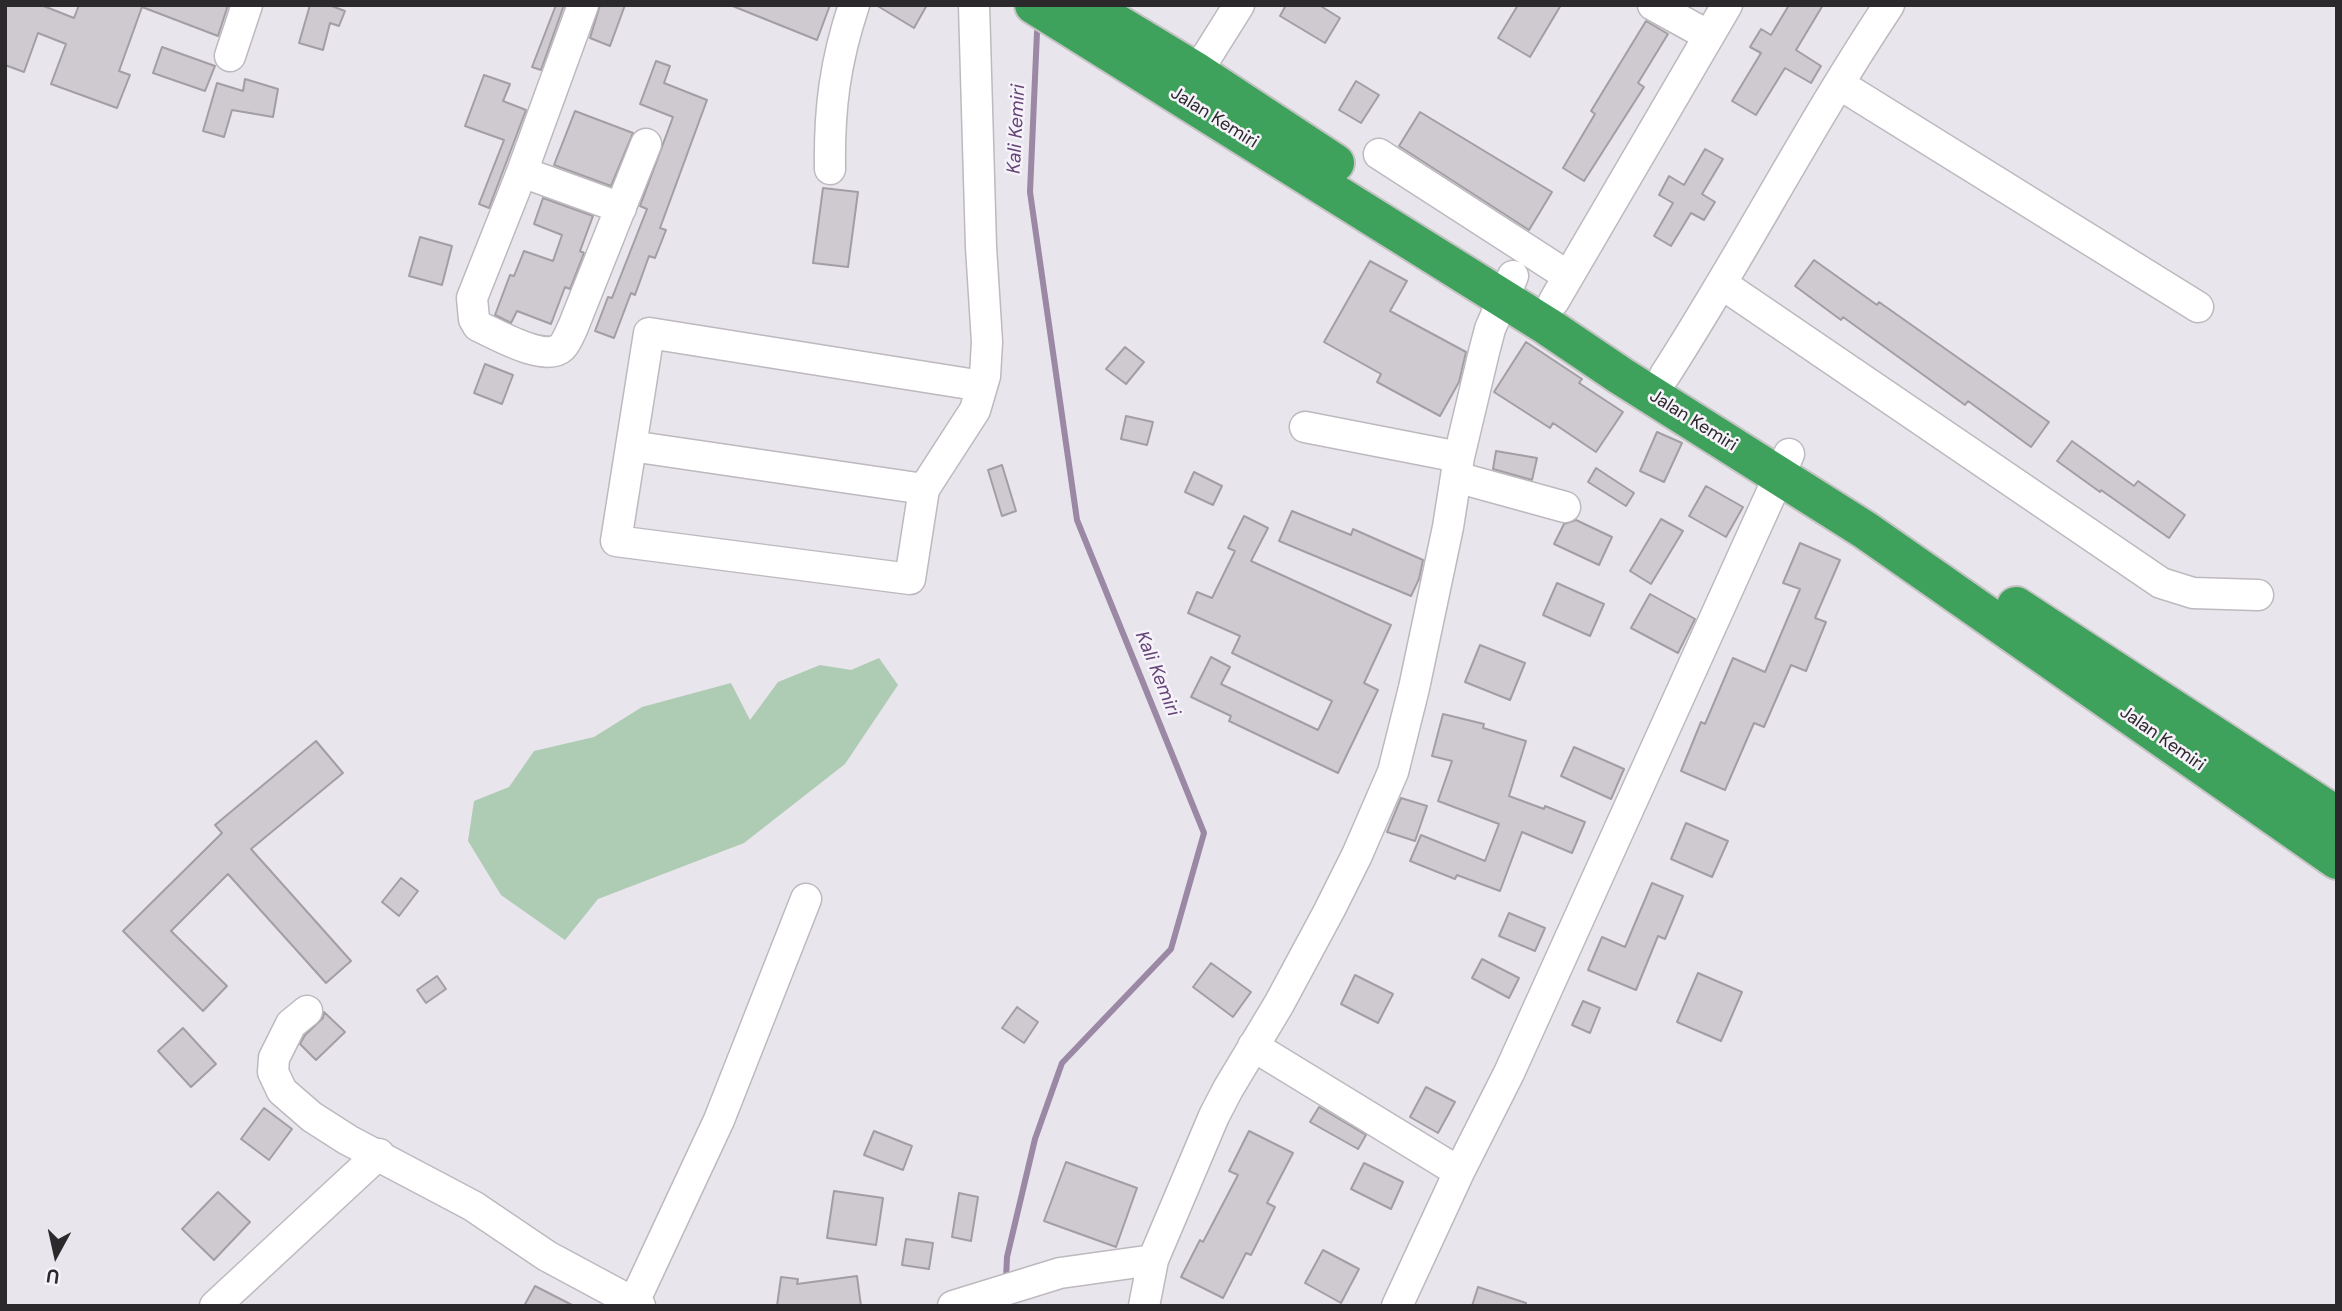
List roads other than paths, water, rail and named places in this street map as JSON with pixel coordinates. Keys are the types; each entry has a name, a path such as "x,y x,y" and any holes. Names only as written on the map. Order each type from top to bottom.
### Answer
{"highway":[{"name":"Jalan Kemiri","path":"1034,5 1077,15 1189,85 1365,183 1508,288 1784,465 2021,610 2337,816"},
{"name":"Jalan Kemiri","path":"1508,288 1561,289 1665,375 1865,530 2337,860"}],"street":[{"path":"230,56 247,5"},
{"path":"583,5 522,172 472,298 474,319 478,326 541,352 554,352 562,348 573,327 646,144"},
{"path":"830,169 829,121 834,77 842,38 854,5"},
{"path":"974,5 981,247 988,342 982,386 975,410 924,489 910,579 616,541 649,333 982,386"},
{"path":"1653,5 1709,36"},
{"path":"1379,154 1561,289 1727,5"},
{"path":"1665,375 1889,5"},
{"path":"1189,85 1228,10"},
{"path":"1839,84 2198,307"},
{"path":"522,172 621,208"},
{"path":"1722,284 2161,583 2193,593 2258,595"},
{"path":"1144,1306 1153,1260 1214,1115 1279,1004 1329,911 1383,800 1393,772 1438,574 1458,467 1490,328 1508,288"},
{"path":"1305,427 1458,467 1565,506"},
{"path":"631,446 924,489"},
{"path":"1397,1306 1508,1073 1784,465"},
{"path":"307,1011 291,1024 274,1058 273,1072 282,1091 331,1129 473,1206 547,1256 637,1304 719,1120 806,899"},
{"path":"1253,1046 1459,1172"},
{"path":"215,1306 379,1154"},
{"path":"966,1302 1060,1273 1153,1260"}],"waterway":[{"name":"Kali Kemiri","path":"1006,1279 1007,1257 1035,1139 1062,1063 1171,949 1204,833 1077,520 1030,192 1037,32 1040,24"}]}
